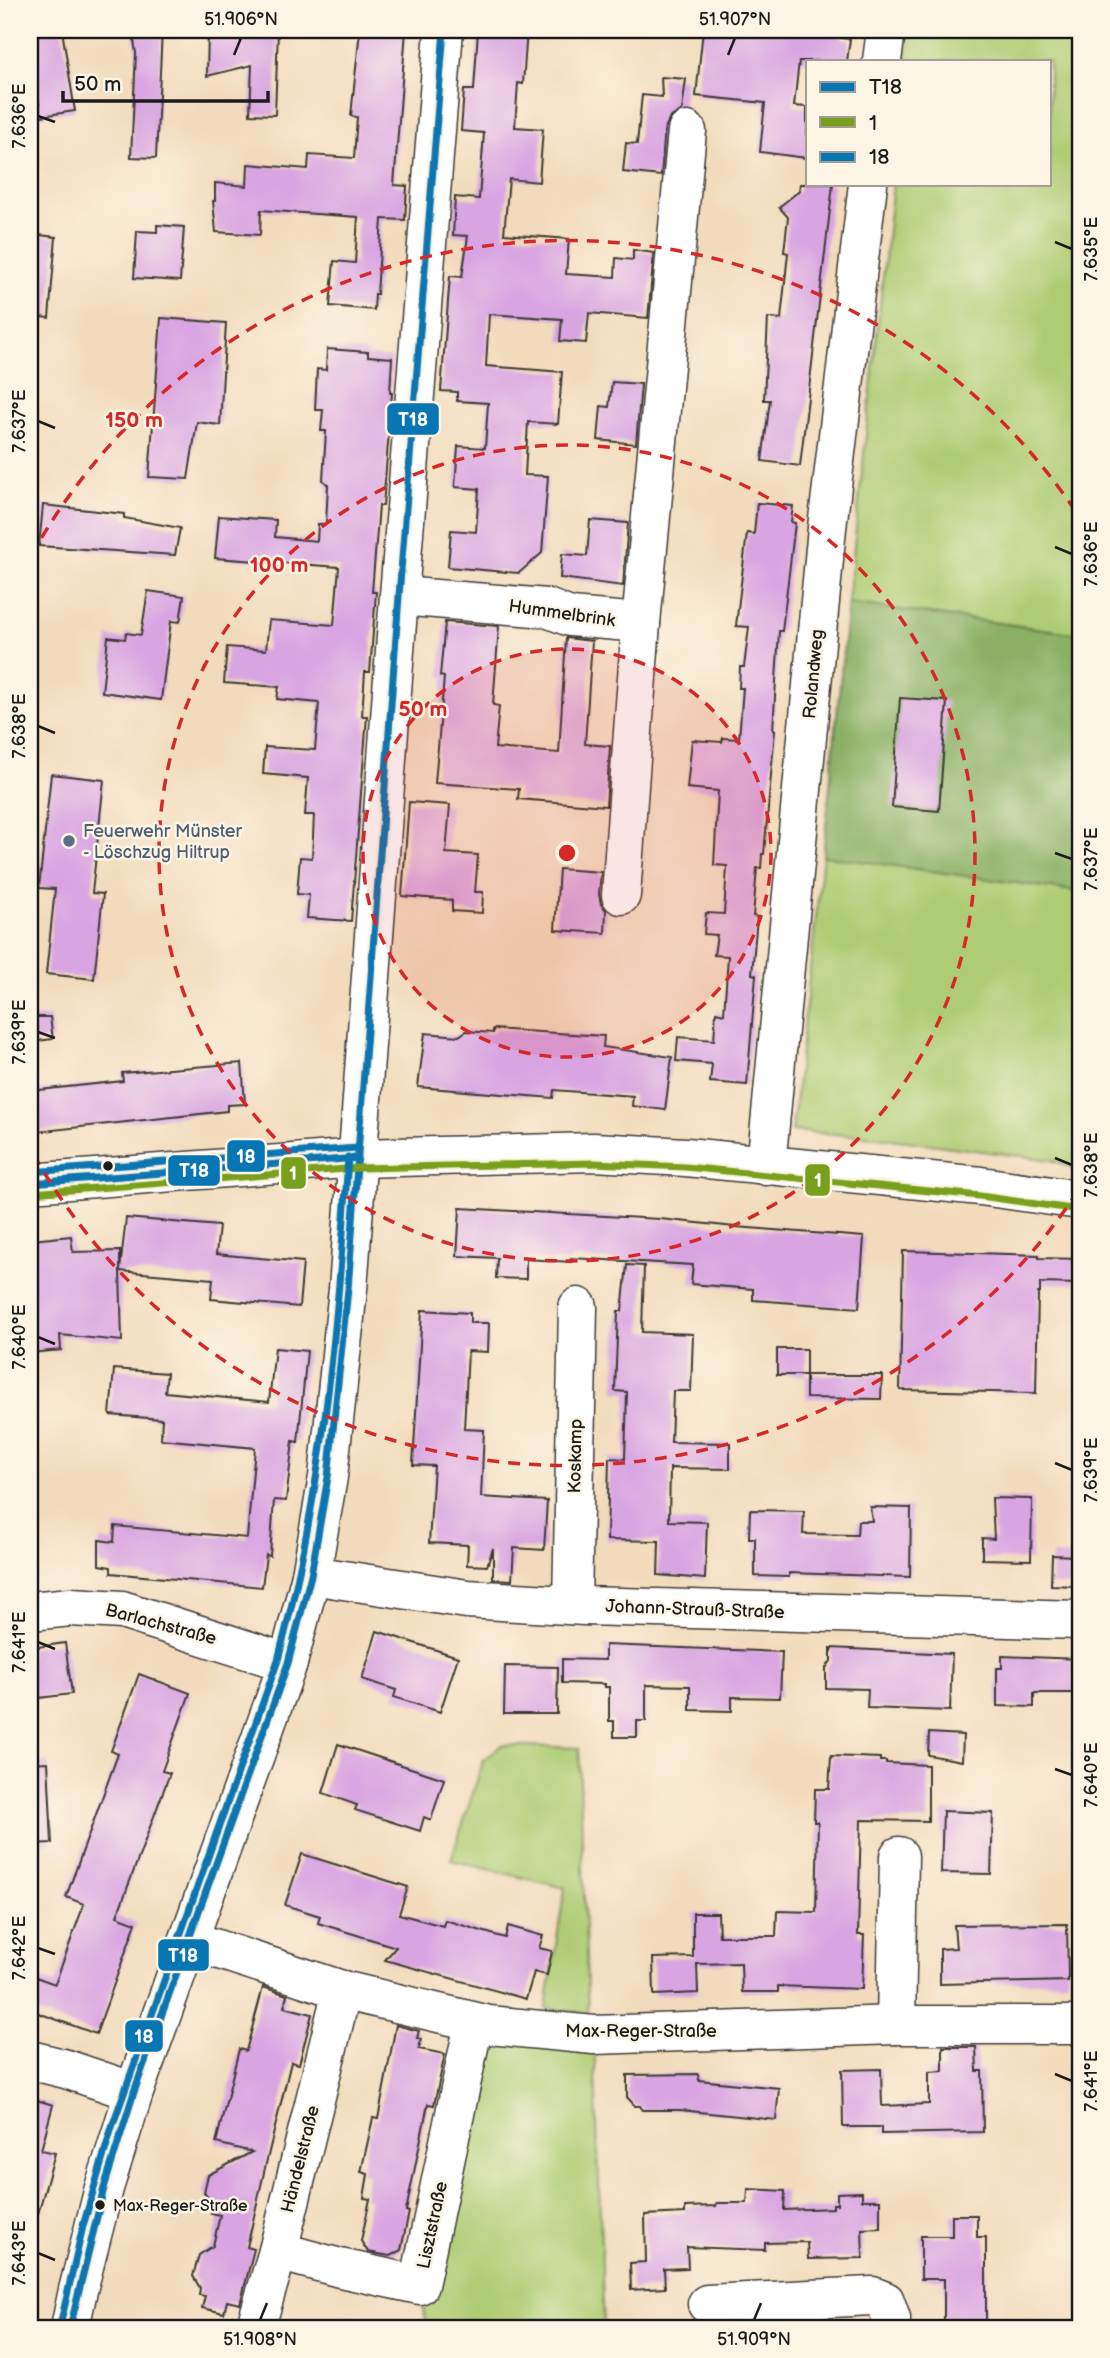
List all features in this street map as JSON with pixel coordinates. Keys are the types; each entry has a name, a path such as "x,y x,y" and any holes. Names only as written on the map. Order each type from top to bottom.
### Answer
{"street":[{"path":"70,2328 104,2189 134,2092 288,1663 312,1575 328,1477 348,1289 444,30"},
{"path":"882,60 886,30"},
{"path":"621,895 641,624 687,131"},
{"name":"Rolandweg","path":"766,1166 827,528 867,186"},
{"name":"Hummelbrink","path":"399,596 547,608 570,617 641,624"},
{"path":"30,1183 358,1158 594,1152 686,1157 981,1186 1080,1200"},
{"name":"Koskamp","path":"572,1605 578,1307"},
{"name":"Johann-Strauß-Straße","path":"312,1575 467,1599 572,1605 1080,1620"},
{"name":"Barlachstraße","path":"30,1611 71,1607 122,1610 288,1663"},
{"path":"896,2025 899,1856"},
{"name":"Max-Reger-Straße","path":"189,1940 342,1990 474,2023 594,2035 896,2025 1080,2025"},
{"name":"Händelstraße","path":"256,2326 278,2251 342,1990"},
{"name":"Lisztstraße","path":"278,2251 419,2285 474,2023"},
{"path":"30,2060 134,2092"},
{"path":"706,2304 872,2296 886,2301 891,2328"}],"green space":[{"path":"909,30 1080,30 1080,634 848,603 893,186 1050,186 1050,60 906,60"},
{"path":"848,603 1080,634 1080,892 823,856"},
{"path":"823,855 1080,891 1080,1170 1051,1160 877,1137 792,1131"},
{"path":"502,1745 579,1748 588,2013 546,2008 565,1888 451,1860 484,1759"},
{"path":"474,2023 594,2035 604,2328 427,2328 419,2285"}],"building":[{"path":"30,30 62,30 75,111 41,116 34,71 30,71"},
{"path":"162,30 156,158 131,157 136,53 133,34"},
{"path":"208,30 278,30 275,115 250,114 252,65 207,76"},
{"path":"360,30 406,30 394,185 407,186 405,220 382,219 374,310 330,306 334,261 355,263 358,217 261,210 260,235 216,232 213,201 215,183 247,186 248,164 308,169 309,155 354,158 357,117 351,116"},
{"path":"478,30 527,30 523,84 518,83 515,127 543,129 539,182 509,179 504,234 569,239 566,274 615,277 616,258 633,260 633,250 654,253 648,318 589,313 586,343 560,341 562,319 489,314 486,366 562,372 558,424 528,422 525,475 548,476 542,553 519,573 448,567 451,530 476,532 479,489 455,487 458,446 485,448 488,403 457,401 457,392 441,391 450,276 462,277 468,236 453,235 455,197 479,199 484,133 461,131 464,90 474,90"},
{"path":"703,30 843,30 842,38 850,39 847,60 799,61 794,106 806,107 806,158 760,152 765,103 696,96"},
{"path":"661,77 686,79 682,110 670,118 665,128 661,176 623,172 626,143 637,144 642,95 662,97"},
{"path":"800,184 833,186 800,466 762,461 770,400 764,400 768,318 781,319 788,253 784,252 788,217 779,207 799,191"},
{"path":"157,225 184,227 180,281 134,278 137,231 157,232"},
{"path":"30,234 56,237 49,318 30,316"},
{"path":"161,318 226,323 220,425 197,422 188,479 149,477"},
{"path":"327,349 368,352 368,356 392,358 392,393 383,506 379,506 372,592 376,592 370,672 365,672 362,716 367,716 351,921 307,918 309,895 297,894 300,857 312,858 314,815 305,815 308,778 263,774 265,747 315,750 319,703 277,699 279,687 224,683 227,647 266,650 269,620 334,625 339,567 215,558 219,516 276,520 275,537 317,541 318,524 326,524 328,485 323,480 326,431 321,431 323,410 315,410 317,369 326,370"},
{"path":"612,382 641,384 636,444 598,440 601,406 609,407"},
{"path":"757,503 793,506 791,522 795,523 782,631 779,631 775,730 764,854 761,868 757,868 753,916 757,917 752,974 756,975 747,1085 710,1082 712,1064 676,1061 678,1037 714,1040 716,1012 724,1014 728,956 714,955 717,935 704,934 706,913 724,914 727,866 714,865 718,791 687,788 692,740 722,742 723,738 739,739 743,688 739,688 740,667 744,667 749,627 736,626 747,533 754,534"},
{"path":"43,505 124,514 124,518 180,528 175,555 39,546"},
{"path":"590,520 628,523 623,586 560,578 562,554 587,556"},
{"path":"148,591 184,596 180,622 171,621 161,700 102,692 108,637 125,639 126,633 141,635"},
{"path":"445,622 499,626 493,705 499,706 495,748 559,753 566,638 592,641 585,744 610,746 606,806 518,799 519,789 435,783 444,677 440,676"},
{"path":"900,698 947,701 939,811 892,807"},
{"path":"51,774 104,780 92,893 103,894 94,979 46,974 55,889 39,888"},
{"path":"409,802 450,805 446,853 478,855 475,892 483,892 482,913 452,911 452,900 402,896"},
{"path":"559,869 601,872 599,894 601,904 606,910 605,933 555,930"},
{"path":"30,1017 50,1017 53,1039 30,1042"},
{"path":"493,1029 604,1036 603,1047 672,1057 665,1110 632,1106 633,1096 554,1090 553,1098 418,1087 425,1033 459,1036 466,1031 493,1033"},
{"path":"242,1063 245,1104 227,1105 227,1111 35,1132 30,1091 123,1081 122,1073"},
{"path":"460,1208 660,1219 864,1237 859,1308 753,1300 753,1289 691,1284 693,1265 571,1258 571,1262 526,1259 526,1279 496,1278 497,1258 457,1256"},
{"path":"126,1218 219,1226 216,1254 303,1262 299,1307 211,1299 213,1279 120,1271 122,1341 60,1335 61,1350 30,1353 32,1240 71,1236 73,1252 120,1251 120,1270"},
{"path":"903,1251 1039,1255 1039,1258 1080,1259 1080,1284 1040,1283 1036,1393 900,1390"},
{"path":"627,1265 644,1266 642,1332 693,1334 691,1391 673,1391 671,1442 730,1443 730,1469 670,1468 669,1521 707,1522 705,1579 658,1575 659,1541 607,1540 609,1458 625,1459 627,1392 615,1391 618,1311 622,1311"},
{"path":"422,1310 470,1313 470,1323 489,1323 488,1352 468,1351 464,1429 484,1430 481,1497 547,1501 544,1550 514,1548 512,1580 493,1579 493,1548 487,1566 467,1565 468,1545 429,1543 434,1466 413,1465"},
{"path":"275,1348 307,1351 298,1442 293,1441 286,1501 274,1500 270,1556 266,1555 262,1587 111,1573 111,1567 99,1565 99,1540 114,1542 115,1526 247,1538 255,1448 161,1439 162,1419 110,1415 114,1369 167,1373 165,1392 269,1402"},
{"path":"777,1349 806,1349 806,1375 777,1375"},
{"path":"806,1375 882,1375 881,1399 806,1398"},
{"path":"992,1498 1032,1499 1031,1560 982,1559 982,1538 994,1539"},
{"path":"870,1507 911,1508 910,1577 789,1573 789,1577 755,1576 755,1538 749,1538 750,1510 804,1511 803,1534 857,1535 858,1521 872,1521"},
{"path":"1052,1555 1075,1556 1075,1586 1051,1585"},
{"path":"377,1631 458,1657 440,1712 394,1697 396,1690 362,1679"},
{"path":"65,1643 72,1694 30,1699 30,1648"},
{"path":"605,1645 782,1652 780,1698 732,1697 732,1711 690,1710 690,1686 646,1685 646,1721 637,1721 637,1737 614,1737 614,1721 609,1721 609,1687 605,1687 605,1684 562,1683 562,1659 605,1660"},
{"path":"831,1648 952,1654 950,1711 867,1708 868,1689 826,1688 826,1668 831,1661"},
{"path":"1002,1656 1080,1659 1080,1693 1034,1693 1034,1707 997,1706 997,1668 1002,1668"},
{"path":"505,1666 558,1667 557,1714 504,1714"},
{"path":"139,1674 190,1693 162,1771 170,1773 117,1916 136,1923 96,2034 30,2010 30,1975 55,1984 84,1904 66,1897 118,1754 111,1751"},
{"path":"929,1733 963,1735 962,1761 928,1755"},
{"path":"338,1744 444,1779 431,1820 424,1817 420,1831 355,1810 357,1805 323,1793"},
{"path":"831,1756 880,1758 880,1761 886,1763 928,1765 928,1821 861,1820 858,1935 864,1935 862,1989 778,1986 778,1992 742,1992 741,1963 697,1964 698,1993 654,1995 653,1958 693,1957 693,1913 718,1913 719,1936 776,1936 777,1911 816,1912 818,1822 814,1822 815,1789 829,1789"},
{"path":"48,1762 52,1843 30,1844 30,1763"},
{"path":"943,1811 993,1813 991,1874 941,1873"},
{"path":"302,1854 408,1887 399,1914 443,1926 445,1920 505,1938 508,1926 543,1936 539,1948 552,1951 547,1975 534,1972 526,1999 385,1960 396,1947 318,1923 320,1916 285,1905"},
{"path":"1067,1924 1068,1981 940,1984 940,1949 956,1948 954,1925"},
{"path":"263,1987 287,1995 284,2007 312,2014 299,2064 291,2062 247,2247 254,2249 240,2304 227,2301 224,2313 202,2308 205,2296 199,2295 200,2288 193,2276 199,2255 213,2246 220,2215 211,2213 213,2206 204,2192 208,2175 252,2152 216,2143 239,2049 246,2051"},
{"path":"396,2025 419,2031 419,2049 445,2054 434,2105 428,2104 406,2211 409,2212 401,2250 390,2256 368,2252 361,2241 370,2199 364,2198 368,2174 361,2172 373,2118 378,2119"},
{"path":"943,2047 976,2047 977,2071 982,2071 983,2132 881,2134 881,2127 843,2127 842,2070 881,2069 882,2106 929,2104 929,2072 943,2071"},
{"path":"698,2074 699,2080 779,2088 776,2120 680,2110 643,2110 627,2097 627,2075"},
{"path":"30,2098 53,2105 41,2150 55,2153 36,2221 30,2220"},
{"path":"748,2189 785,2191 784,2210 833,2208 833,2204 837,2204 837,2193 862,2192 862,2200 880,2200 880,2228 862,2229 863,2258 808,2259 807,2242 765,2243 765,2250 687,2247 688,2268 664,2269 665,2288 631,2290 630,2263 646,2262 645,2215 685,2213 685,2207 716,2206 717,2203 747,2203"},
{"path":"952,2215 977,2215 977,2237 986,2237 986,2326 944,2328 944,2279 921,2279 921,2236 952,2236"}],"transit line":[{"name":"T18","path":"70,2328 104,2188 134,2092 288,1663 311,1575 328,1477 348,1289 444,30"},
{"name":"18","path":"30,1172 357,1148"},
{"name":"18","path":"60,2326 83,2226 112,2127 278,1660 306,1536 326,1411 348,1157"},
{"name":"T18","path":"30,1183 358,1158"},
{"name":"1","path":"31,1193 359,1168 594,1163 685,1167 980,1196 1079,1210"}],"place":[{"name":"Feuerwehr Münster - Löschzug Hiltrup","path":"69,841"},
{"name":"Max-Reger-Straße","path":"100,2205"}]}
